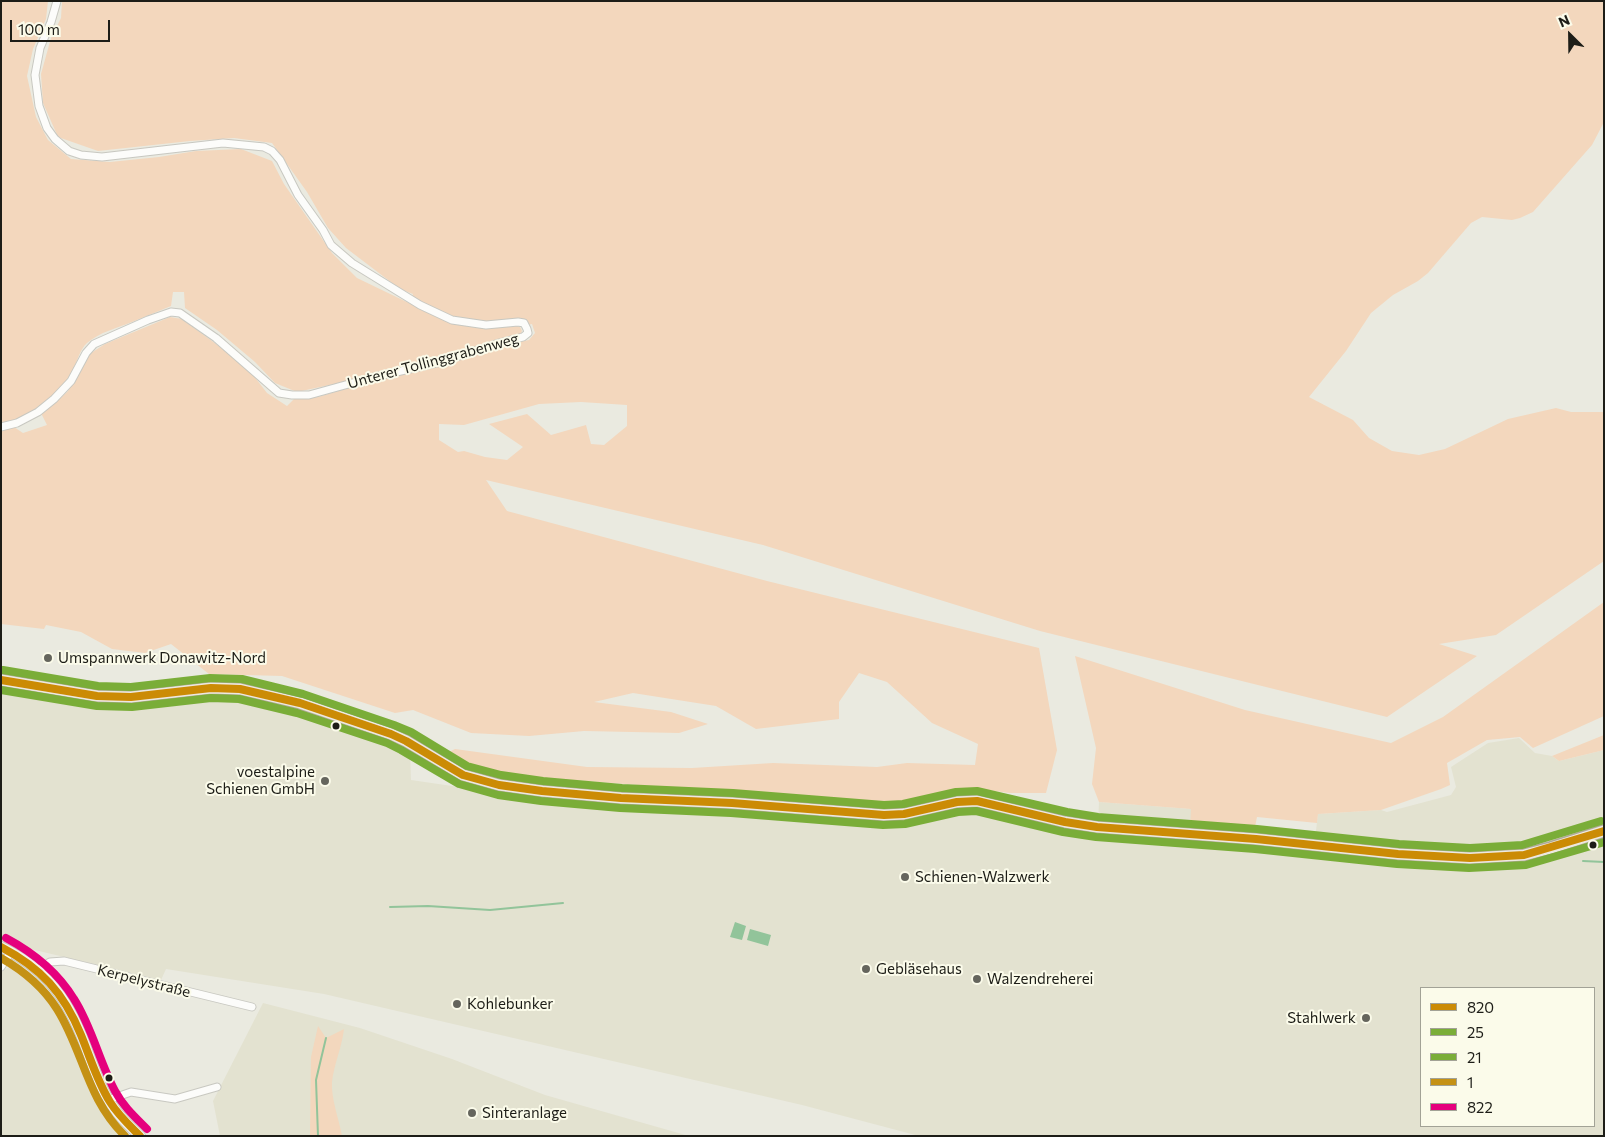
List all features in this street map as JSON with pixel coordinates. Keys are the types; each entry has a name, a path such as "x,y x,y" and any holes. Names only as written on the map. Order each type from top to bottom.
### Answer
{"main road":[{"path":"1,680 97,696 131,697 211,688 240,688 300,703 392,734 453,770 474,779 499,785 584,795 732,803 884,815 904,814 958,802 977,802 1097,828 1256,839 1398,854 1470,858 1524,855 1604,831"},
{"path":"1,948 11,952 38,970 54,986 73,1015 108,1100 126,1123 140,1136"}],"street":[{"name":"Unterer Tollinggrabenweg","path":"1,427 18,423 38,412 54,399 71,381 86,353 94,344 171,312 180,313 216,338 279,393 292,395 309,395 374,376 441,362 523,337 528,333 524,323 473,324 442,316 352,263 331,245 298,194 280,160 272,151 258,146 223,143 102,157 81,155 69,151 55,139 47,128 39,106 35,75 40,48 52,22 57,1"},
{"path":"1,968 11,952"},
{"name":"Kerpelystraße","path":"38,970 50,962 64,961 252,1007"},
{"path":"108,1100 131,1092 175,1099 218,1087"}],"shaded area":[{"path":"1,1 48,1 46,19 33,49 27,76 36,117 48,140 71,159 110,162 196,151 241,149 272,161 284,184 332,253 357,278 440,318 515,325 520,327 522,331 520,335 474,350 336,386 334,384 297,392 275,383 255,362 217,330 185,308 184,292 173,292 171,306 92,339 81,352 68,379 52,397 32,412 1,423"},
{"path":"62,1 1604,1 1604,122 1592,145 1533,212 1512,220 1482,217 1471,223 1428,273 1393,295 1371,313 1346,351 1309,397 1353,420 1369,438 1392,451 1419,455 1445,449 1508,419 1556,408 1571,412 1604,412 1604,561 1496,635 1439,644 1477,656 1387,717 1040,631 763,545 486,480 507,511 767,581 1039,648 1057,750 1046,793 1010,793 971,788 889,804 506,775 456,762 447,753 455,749 587,767 692,768 773,763 877,767 907,763 975,765 978,744 932,723 887,682 859,673 839,702 839,719 756,729 716,706 633,693 594,702 671,712 708,724 679,733 584,731 529,736 471,733 413,710 395,713 282,676 209,674 171,644 145,653 112,649 81,632 46,625 44,629 1,624 1,430 14,427 23,433 47,425 41,413 68,391 88,355 105,344 170,317 182,319 250,371 267,393 287,406 294,399 318,397 392,375 417,371 466,358 502,345 529,340 535,333 532,324 464,320 412,298 413,294 400,289 346,248 328,228 307,192 272,143 234,138 98,151 58,137 43,103 41,74 51,38 61,18","holes":["581,402 627,405 627,426 604,445 591,444 586,425 551,435 527,414 489,424 523,447 507,460 485,457 464,451 458,452 439,440 439,424 464,425 539,404"]},
{"path":"1604,602 1604,716 1533,748 1520,737 1487,740 1447,763 1450,785 1441,789 1381,810 1318,814 1317,823 1257,817 1254,832 1190,829 1191,809 1099,802 1092,784 1096,748 1075,656 1245,710 1391,743 1443,717"},
{"path":"1,685 132,705 202,696 264,702 410,750 411,780 452,786 581,800 734,807 896,819 962,808 983,809 1021,816 1314,847 1318,814 1381,810 1387,812 1451,795 1456,787 1451,767 1488,743 1519,738 1535,753 1552,756 1559,761 1604,750 1604,1136 919,1136 802,1105 324,994 166,969 161,980 1,942"},
{"path":"1604,735 1604,750 1559,761 1552,756"},
{"path":"1099,802 1192,809 1190,829 1098,824"},
{"path":"735,922 746,926 742,940 730,937"},
{"path":"750,929 771,935 768,946 747,940"},
{"path":"12,961 39,980 59,1004 80,1048 90,1083 98,1101 111,1122 123,1136 1,1136 1,972 8,968"},
{"path":"263,1003 360,1028 452,1059 545,1095 689,1136 220,1136 213,1101"},
{"path":"318,1026 326,1038 344,1029 332,1082 334,1102 342,1136 310,1136 311,1057"}],"waterway":[{"path":"1583,861 1604,862"},
{"path":"390,907 428,906 490,910 563,903"},
{"path":"318,1136 316,1080 326,1038"}],"transit line":[{"name":"21","path":"3,670 98,686 131,687 210,678 242,679 303,694 394,725 411,732 467,766 501,775 543,781 884,805 903,804 956,792 977,791 1067,812 1098,817 1257,829 1399,844 1470,848 1522,845 1601,821"},
{"name":"820","path":"1,680 97,696 131,697 211,688 240,689 300,703 391,734 463,775 499,785 542,791 884,815 904,814 957,802 977,801 1065,822 1097,827 1256,839 1398,854 1470,858 1524,855 1604,831"},
{"name":"25","path":"1,690 97,706 132,707 211,698 239,699 297,713 387,743 459,784 498,795 541,801 883,825 905,824 958,812 976,811 1063,832 1096,837 1255,849 1397,864 1469,868 1526,865 1604,842"},
{"name":"822","path":"6,938 44,964 67,989 86,1021 115,1091 125,1106 147,1129"},
{"name":"820","path":"1,947 28,964 50,983 59,994 81,1035 105,1094 124,1120 140,1136"},
{"name":"1","path":"1,958 32,980 52,1001 74,1042 93,1090 112,1121 125,1136"}],"place":[{"name":"Umspannwerk Donawitz-Nord","path":"48,658"},
{"name":"voestalpine Schienen GmbH","path":"325,781"},
{"name":"Schienen-Walzwerk","path":"905,877"},
{"name":"Gebläsehaus","path":"866,969"},
{"name":"Walzendreherei","path":"977,979"},
{"name":"Kohlebunker","path":"457,1004"},
{"name":"Stahlwerk","path":"1366,1018"},
{"name":"Sinteranlage","path":"472,1113"}]}
